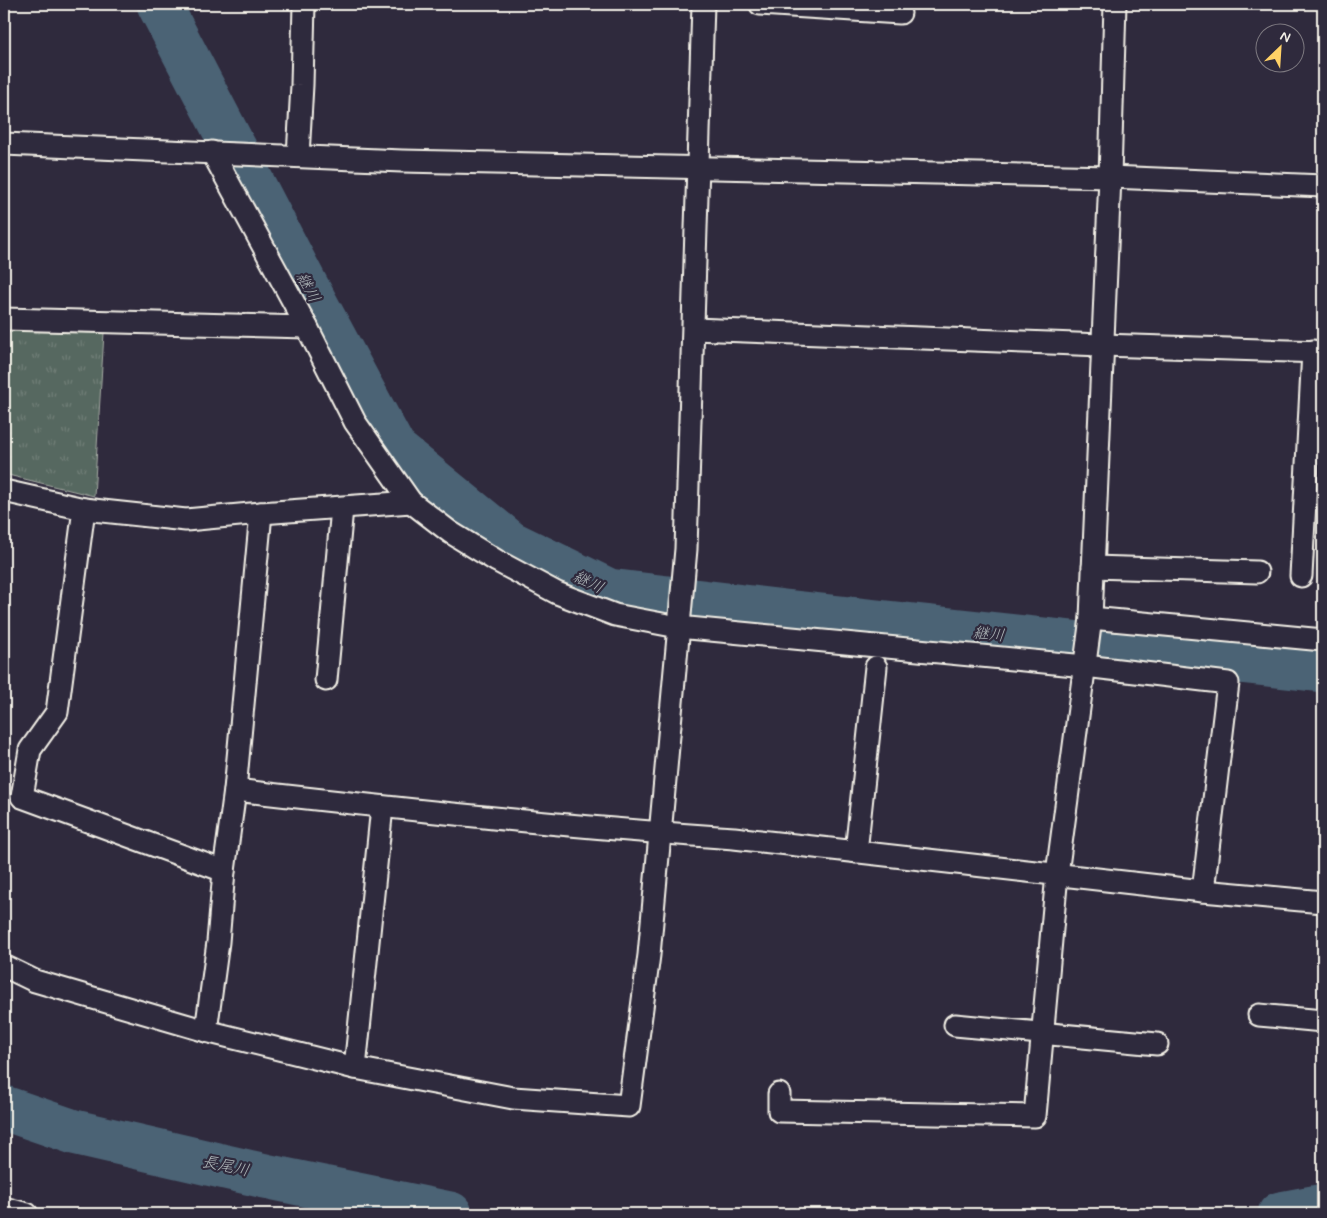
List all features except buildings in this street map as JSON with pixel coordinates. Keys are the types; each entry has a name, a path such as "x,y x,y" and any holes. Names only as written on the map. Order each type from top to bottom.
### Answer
{"street":[{"path":"298,156 304,4"},
{"path":"4,966 35,981 206,1031 355,1068 513,1098 630,1106 648,955 686,549 699,167 702,4"},
{"path":"760,4 900,13"},
{"path":"779,1094 778,1111 1034,1116 1057,874 1091,618 1110,177 1115,4"},
{"path":"4,144 402,161 1110,177 1323,186"},
{"path":"212,152 307,327 355,422 411,502 450,532 497,561 557,593 615,615 678,627 1085,666 1228,683 1203,891"},
{"path":"4,319 307,327"},
{"path":"694,329 1102,346 1318,351 1301,576"},
{"path":"4,491 84,509 186,520 411,502"},
{"path":"326,680 342,508"},
{"path":"84,509 57,712 30,750 22,797 224,872"},
{"path":"206,1031 235,790 261,513"},
{"path":"1094,567 1257,572"},
{"path":"1091,618 1323,640"},
{"path":"856,852 876,667"},
{"path":"235,790 382,807 659,833 734,838 1203,891 1323,902"},
{"path":"355,1068 382,807"},
{"path":"1258,1015 1323,1021"},
{"path":"955,1025 1157,1044"},
{"path":"4,1208 27,1214"}],"green space":[{"path":"4,329 104,333 94,496 4,474"}],"water":[{"path":"1323,1185 1323,1214 1295,1214 1289,1193"}],"waterway":[{"name":"継川","path":"159,4 306,286 394,449 510,543 609,591 785,612 1323,670"},
{"name":"長尾川","path":"4,1108 74,1132 265,1176 450,1214"},
{"name":"長尾川","path":"1280,1214 1323,1206"}]}
